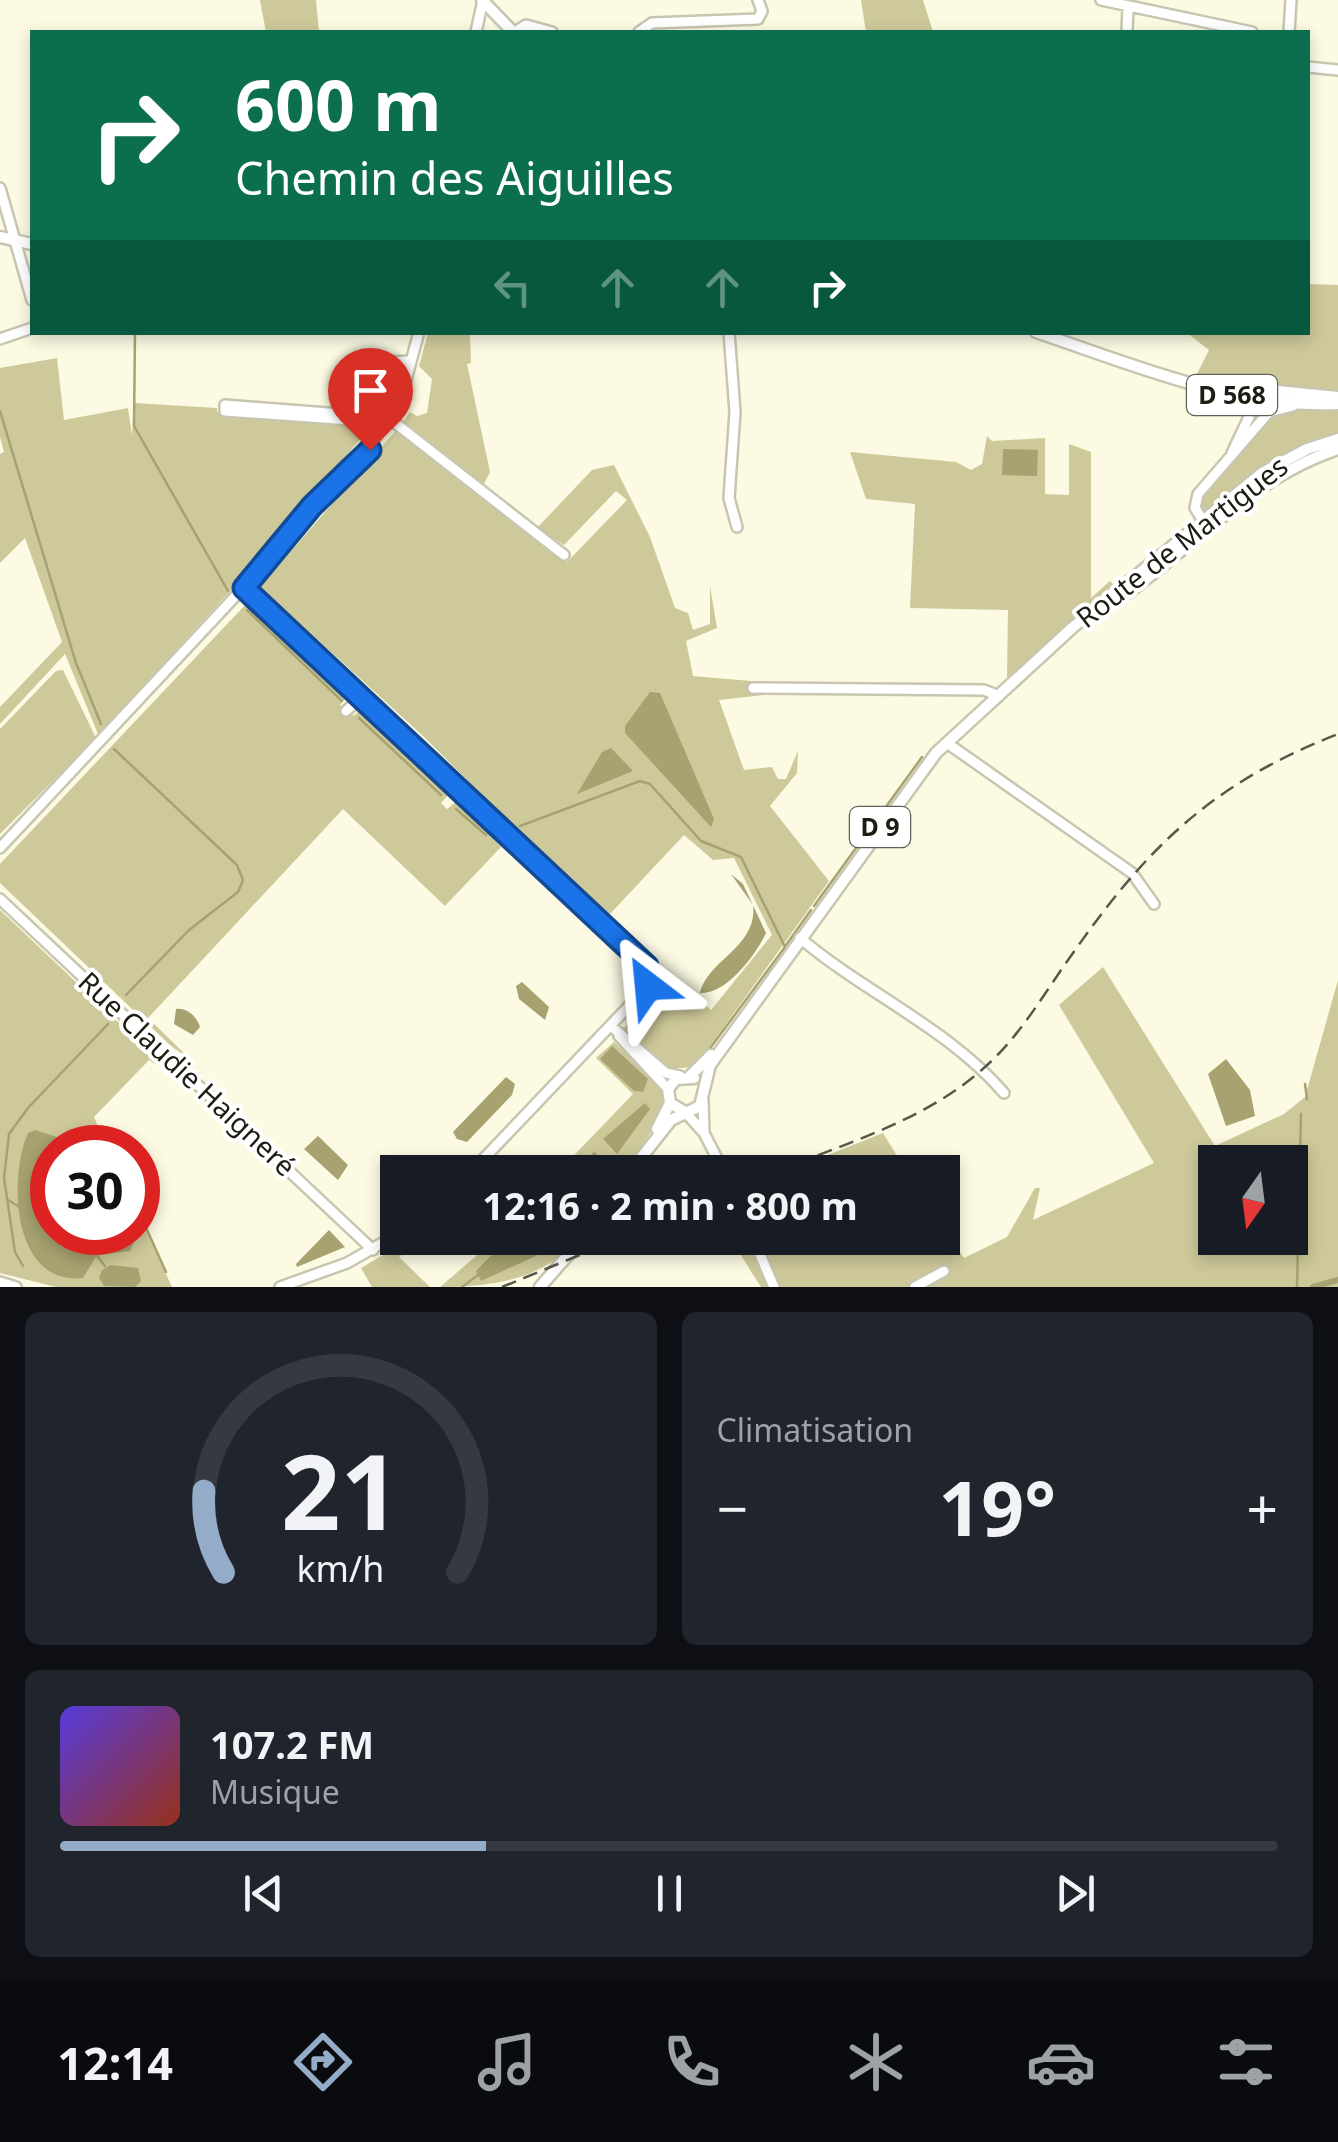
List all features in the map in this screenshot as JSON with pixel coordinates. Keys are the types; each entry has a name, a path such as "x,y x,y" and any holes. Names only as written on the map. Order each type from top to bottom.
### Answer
{"main road":[{"path":"483,0 512,30"},
{"path":"0,237 30,244"},
{"name":"D 568","path":"1042,335 1220,392 1310,404 1338,400"},
{"name":"D 568","path":"1130,362 1234,388 1338,400"},
{"name":"Route de Martigues","path":"703,1096 710,1065 746,1012 910,784 947,743 1036,662 1286,458 1338,439"},
{"name":"Route de Martigues","path":"1036,662 1202,537 1263,484 1286,469 1338,449"},
{"name":"Route de Martigues","path":"668,1089 686,1076 746,1012"},
{"path":"643,1155 671,1120 703,1096 686,1076"},
{"path":"640,1155 670,1103 668,1089"},
{"path":"670,1103 685,1112"},
{"path":"540,1287 567,1255"}],"street":[{"path":"476,30 483,0"},
{"path":"642,30 652,23 758,19 762,11 758,0"},
{"path":"1101,0 1242,30"},
{"path":"1290,30 1291,0"},
{"path":"1127,30 1128,6"},
{"path":"517,30 526,25 545,30"},
{"path":"1310,67 1338,70"},
{"path":"0,188 30,293"},
{"path":"0,339 30,329"},
{"path":"0,848 244,588 312,506 370,450 402,396 418,335"},
{"path":"728,335 735,412 729,498 737,527"},
{"path":"365,421 388,368 395,362 408,362"},
{"path":"1220,392 1241,403 1248,413 1232,453"},
{"path":"1202,537 1205,521 1196,510 1196,499 1232,453 1273,409 1310,404"},
{"path":"365,421 223,408 354,415 365,421 380,430"},
{"path":"390,419 564,555"},
{"path":"244,588 647,966 648,986 487,1155"},
{"path":"753,688 984,690 999,696"},
{"path":"346,710 363,696"},
{"path":"947,743 1132,872 1154,904"},
{"name":"Rue Claudie Haigneré","path":"0,899 373,1250"},
{"path":"800,938 843,974 970,1056 1004,1093"},
{"path":"611,1026 666,1072 686,1076"},
{"path":"611,1026 668,1089"},
{"path":"703,1096 704,1133"},
{"path":"685,1112 704,1133 715,1155"},
{"path":"280,1287 380,1246"},
{"path":"761,1255 774,1287"},
{"path":"915,1287 944,1271"},
{"path":"0,1282 16,1287"}],"shaded area":[{"path":"260,0 316,0 319,30 266,30"},
{"path":"861,0 923,0 932,30 866,30"},
{"path":"1310,284 1338,285 1338,391 1275,389 1197,374 1209,350 1190,335 1310,335"},
{"path":"427,335 470,335 471,363 467,364 490,472 484,484 479,486 402,424 410,412 417,416 427,413 432,379 419,366"},
{"path":"57,358 64,420 128,408 132,435 134,403 364,424 369,429 234,587 98,734 65,654 0,724 0,707 62,642 25,538 0,563 0,454 4,452 0,437 0,368"},
{"path":"1338,409 1338,435 1312,444 1203,513 1201,498 1272,415 1282,410"},
{"path":"397,429 567,562 627,500 616,491 564,545 537,528 592,470 614,465 650,537 675,608 688,613 693,630 710,624 710,586 717,628 686,641 693,676 751,681 751,691 781,693 719,700 744,770 772,767 778,779 786,779 798,751 797,773 770,806 829,881 695,1067 666,1069 624,1028 673,975 711,1010 772,935 734,858 713,860 684,835 610,914 578,890 423,736 260,587"},
{"path":"987,436 992,441 1045,438 1045,494 1069,495 1069,444 1091,452 1091,598 1110,581 1116,588 1007,678 1008,610 910,608 915,504 866,499 850,452 956,462 971,470 982,464"},
{"path":"1003,449 1038,450 1037,476 1002,475"},
{"path":"248,602 349,694 340,705 354,716 362,707 449,794 441,803 447,809 457,801 501,847 445,906 343,809 148,1018 190,1059 171,1046 0,883 0,864"},
{"path":"63,670 96,738 0,834 0,729 56,671"},
{"path":"650,692 660,693 714,819 711,827 625,733 625,726"},
{"path":"611,748 633,771 577,794 602,752"},
{"path":"731,874 743,884 753,904"},
{"path":"753,905 766,933 761,942 730,981 700,993 704,981 748,932"},
{"path":"0,910 159,1061 155,1064 149,1060 94,1117 97,1125 30,1125 30,1255 157,1255 172,1287 56,1287 0,1273"},
{"path":"1103,967 1214,1145 1198,1145 1198,1255 1308,1255 1308,1145 1217,1145 1284,1114 1305,1097 1338,980 1338,1287 761,1287 741,1255 960,1252 964,1258 1007,1237 1035,1188 1040,1188 1033,1220 1154,1163 1059,1005"},
{"path":"522,982 549,1007 545,1020 519,999 516,986"},
{"path":"176,1009 188,1011 197,1020 200,1027 193,1035 174,1024"},
{"path":"614,1042 662,1086 661,1111 634,1155 574,1155 633,1094 596,1058"},
{"path":"612,1046 648,1079 643,1092 634,1091 600,1059"},
{"path":"1226,1059 1250,1090 1255,1116 1226,1126 1208,1074"},
{"path":"506,1077 515,1084 512,1095 467,1142 457,1139 453,1132"},
{"path":"645,1103 650,1109 617,1154 603,1139"},
{"path":"28,1133 30,1249 18,1201 18,1176"},
{"path":"883,1133 897,1155 828,1155"},
{"path":"318,1136 348,1165 338,1180 304,1149"},
{"path":"329,1230 345,1247 297,1267 296,1264"},
{"path":"34,1255 97,1255 83,1278 59,1276"},
{"path":"383,1255 401,1255 399,1257 430,1287 372,1287 361,1268"},
{"path":"477,1255 560,1255 516,1278 440,1287"},
{"path":"492,1255 538,1255 481,1281 476,1271"},
{"path":"111,1265 138,1268 141,1281 135,1287 104,1286 99,1278 102,1270"}],"waterway":[{"path":"135,335 134,426 228,591"},
{"path":"0,411 76,663 101,724"},
{"path":"247,610 342,701"},
{"path":"359,718 441,795"},
{"path":"114,749 237,865 243,880 238,892 189,930 126,995"},
{"path":"814,906 922,757"},
{"path":"520,826 640,781 650,784 701,841 741,857 785,947 708,1051"},
{"path":"456,809 486,835"},
{"path":"786,945 811,910"},
{"path":"23,1266 15,1252 4,1178 9,1134 28,1108 108,1024"},
{"path":"693,1065 703,1056"},
{"path":"1305,1084 1307,1099"},
{"path":"1297,1287 1301,1114"},
{"path":"8,1200 23,1209"},
{"path":"97,1255 105,1266"},
{"path":"158,1255 166,1272"},
{"path":"462,1287 478,1275"},
{"path":"1313,1287 1338,1280"}],"railway":[{"path":"818,1155 912,1116 962,1086 1010,1041 1101,915 1157,849 1219,796 1294,753 1338,734"},
{"path":"502,1287 580,1255"}],"route":[{"path":"370,450 312,506 244,588 363,696 587,914 647,966 648,986"}]}
